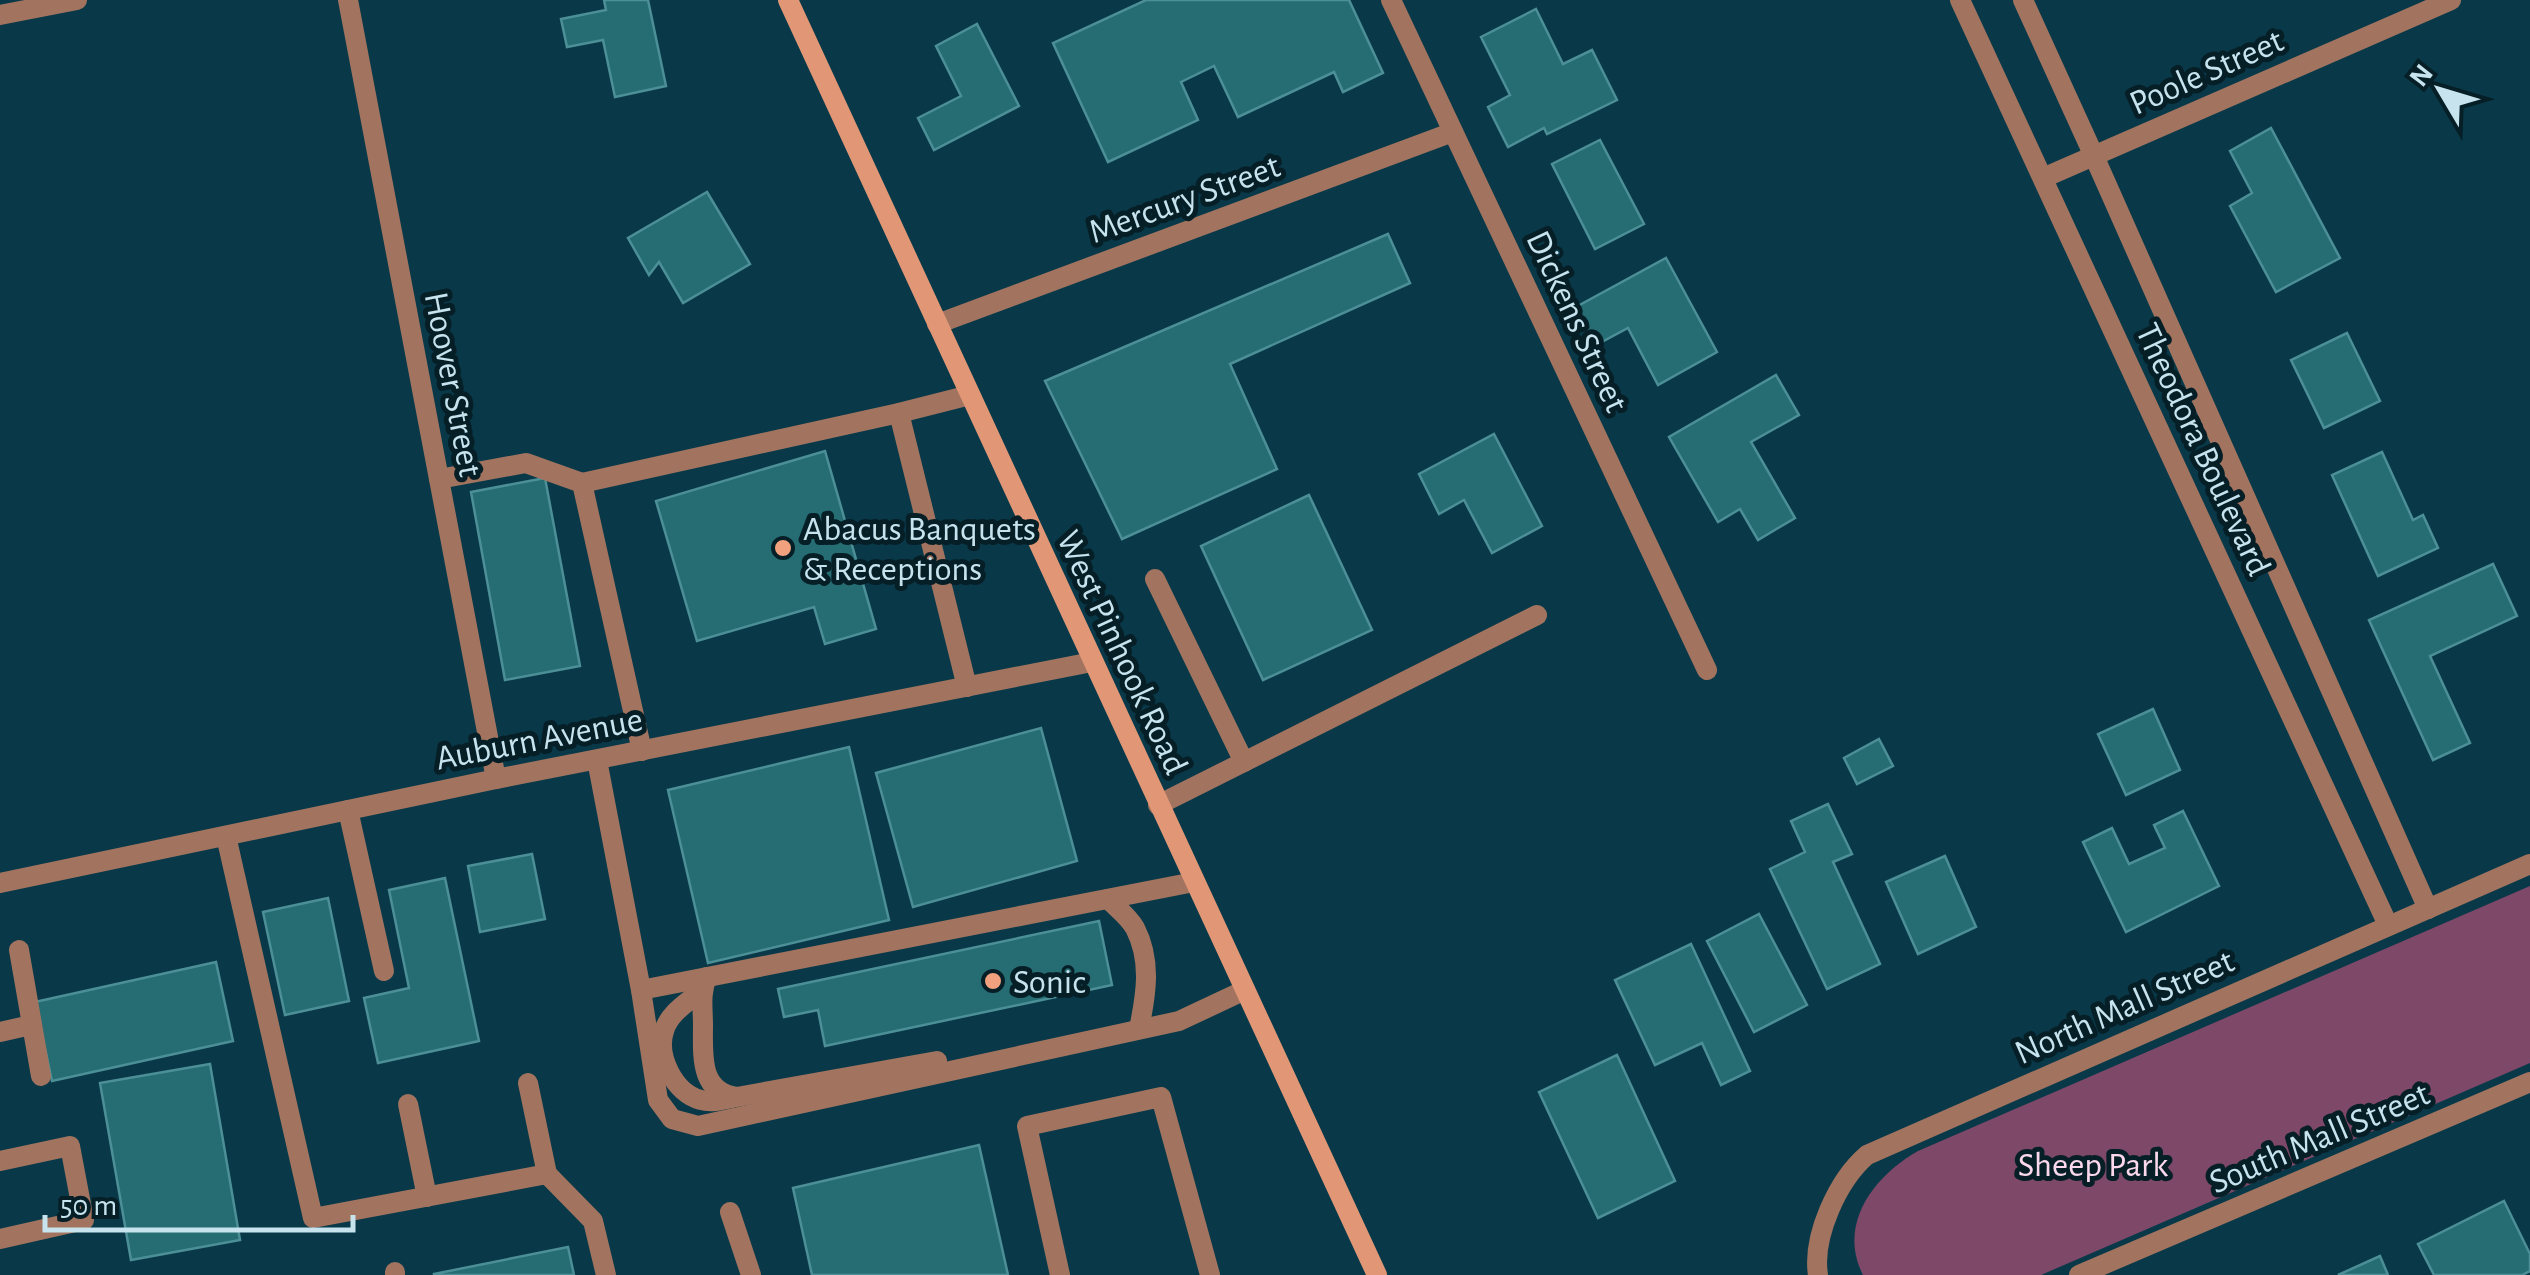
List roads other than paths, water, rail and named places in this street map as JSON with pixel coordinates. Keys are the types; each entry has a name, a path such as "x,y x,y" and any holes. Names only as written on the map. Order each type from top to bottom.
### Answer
{"main road":[{"name":"West Pinhook Road","path":"788,0 1377,1275"}],"street":[{"path":"0,15 78,0"},
{"name":"Hoover Street","path":"348,0 496,779"},
{"name":"Dickens Street","path":"1391,0 1707,670"},
{"name":"Theodora Boulevard","path":"1960,0 2388,925"},
{"name":"Theodora Boulevard","path":"2023,0 2428,908"},
{"name":"Poole Street","path":"2042,178 2451,0"},
{"name":"Mercury Street","path":"937,324 1453,132"},
{"path":"439,480 526,463 582,483 970,395"},
{"path":"899,413 967,687"},
{"path":"582,483 642,751"},
{"path":"1155,580 1244,762"},
{"path":"1158,804 1537,615"},
{"name":"Auburn Avenue","path":"0,883 496,779 1092,662"},
{"path":"596,760 641,990 658,1100 672,1119 698,1126 1179,1021 1244,990"},
{"path":"348,810 384,971"},
{"path":"226,836 313,1218 547,1174"},
{"name":"North Mall Street","path":"1818,1275 1817,1248 1823,1229 1840,1188 1852,1168 1867,1155 2530,864"},
{"path":"641,990 704,984 1194,882"},
{"path":"1108,899 1134,926 1146,960 1147,990 1139,1030"},
{"path":"19,950 41,1076"},
{"path":"704,984 702,1056 707,1075 716,1090 736,1096"},
{"path":"704,984 671,1016 663,1032 666,1066 672,1079 700,1100 717,1101 973,1055 1017,1057"},
{"path":"0,1032 31,1025"},
{"name":"South Mall Street","path":"2079,1275 2530,1082"},
{"path":"528,1083 547,1174 593,1221 606,1275"},
{"path":"1060,1275 1027,1126 1161,1096 1210,1275"},
{"path":"408,1104 427,1198"},
{"path":"0,1161 70,1146 84,1220 0,1239"},
{"path":"730,1212 751,1275"}],"place":[{"name":"Abacus Banquets & Receptions","path":"783,548"},
{"name":"Sonic","path":"993,981"}],"park label":[{"name":"Sheep Park","path":"2093,1164"}]}
